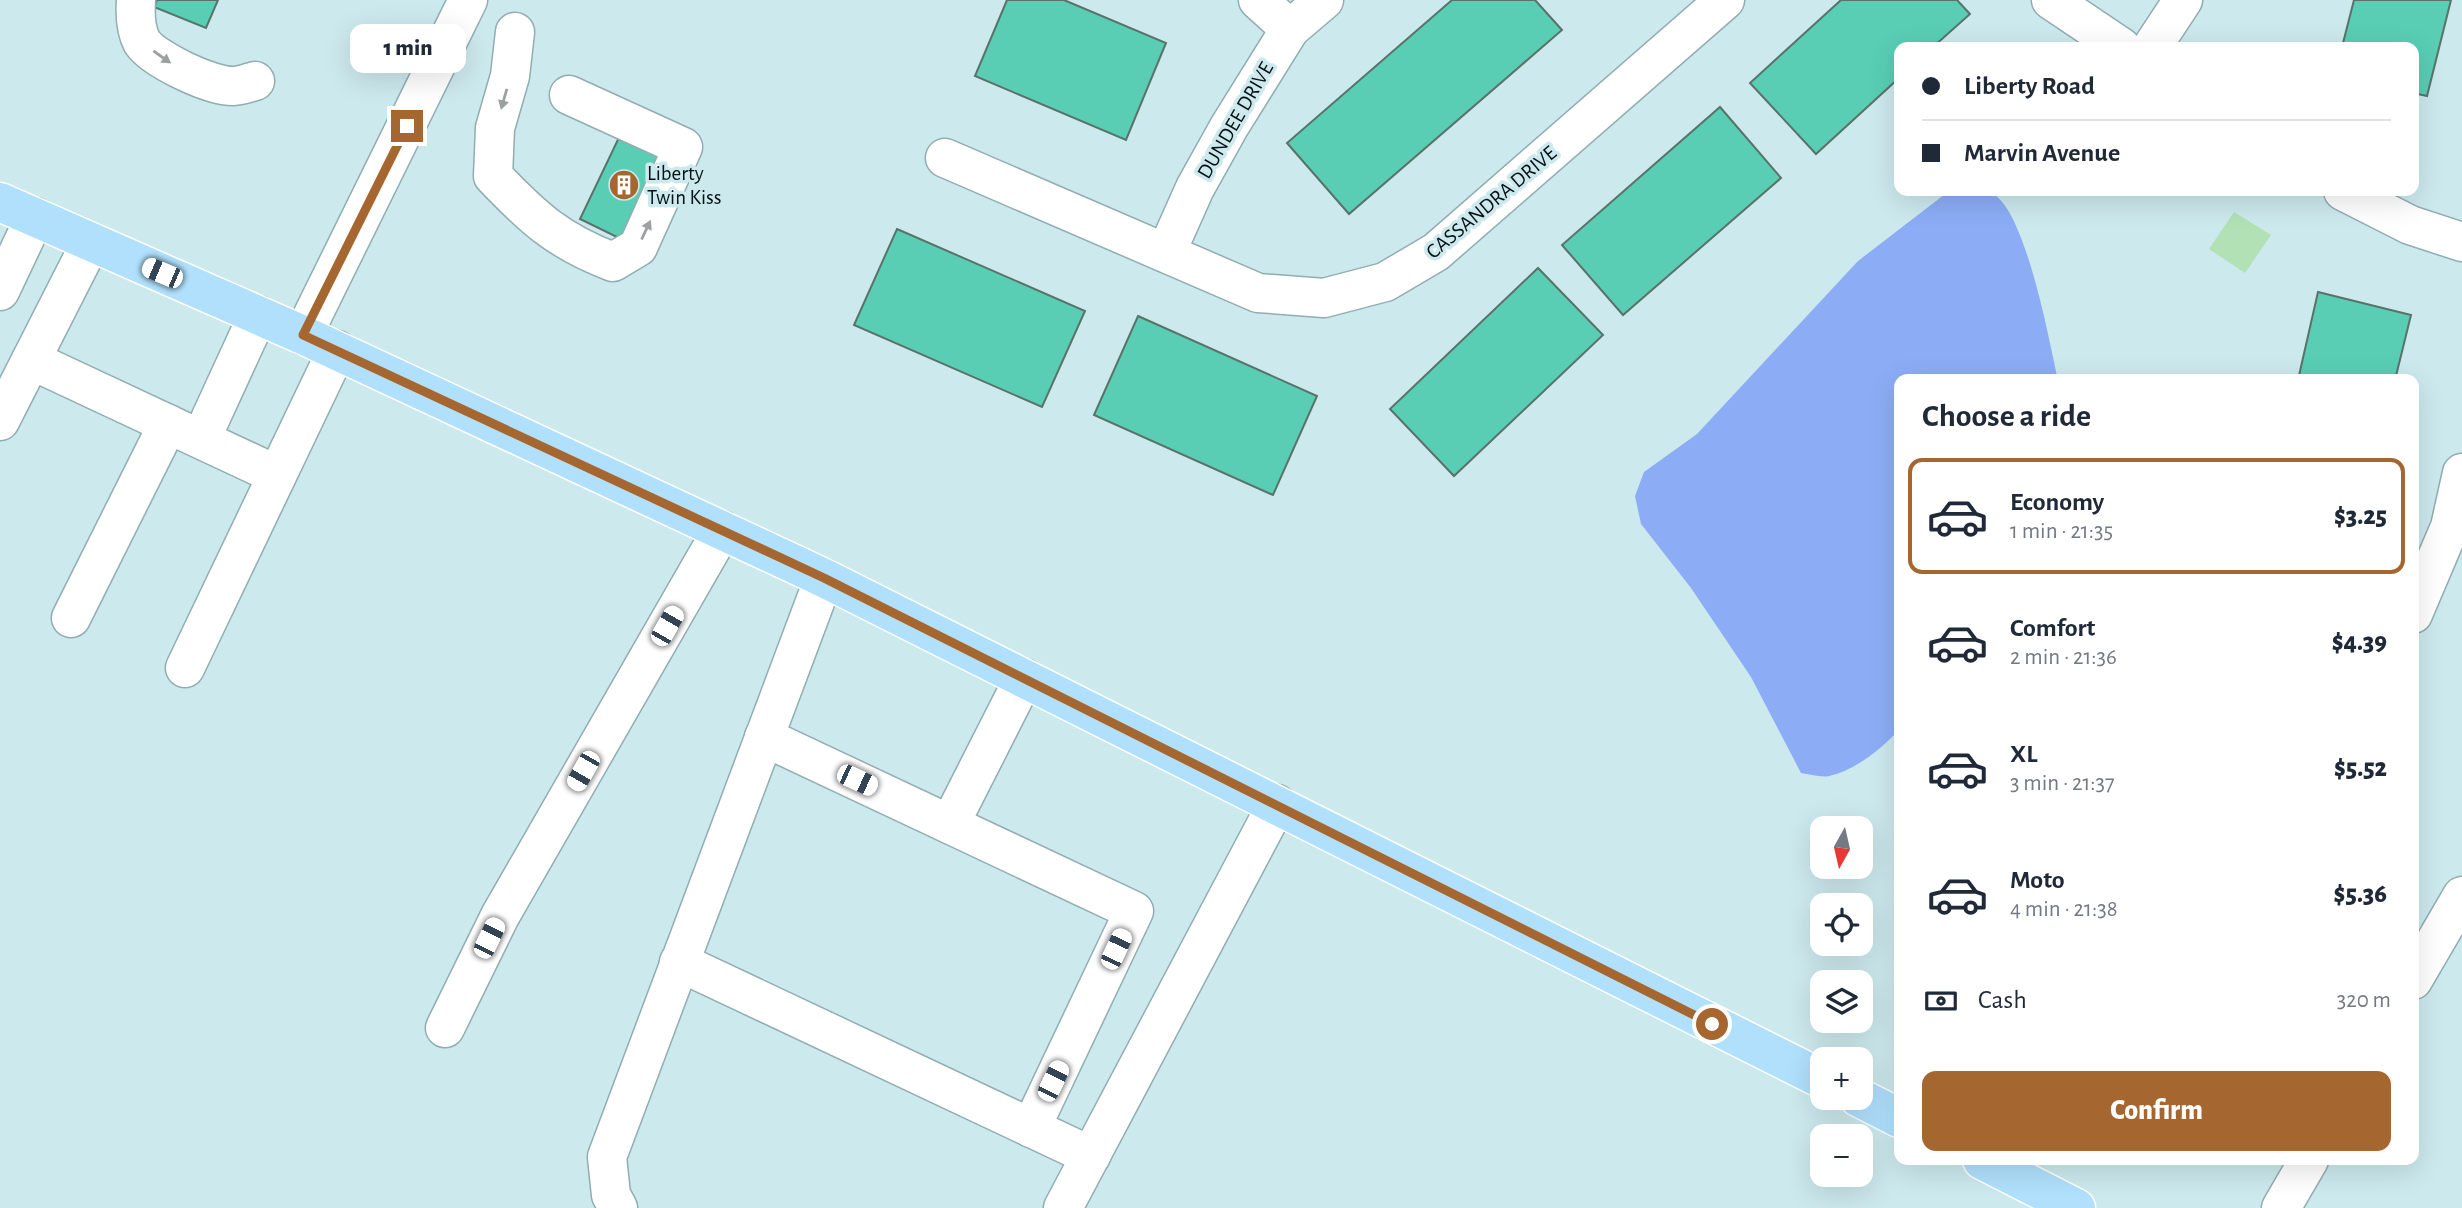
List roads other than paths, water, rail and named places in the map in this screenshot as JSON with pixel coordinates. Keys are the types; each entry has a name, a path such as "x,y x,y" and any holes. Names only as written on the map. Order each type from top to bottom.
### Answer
{"main road":[{"path":"0,202 320,342 824,578 1810,1073"},
{"path":"1873,1105 1894,1115"},
{"path":"1992,1165 2076,1208"}],"street":[{"path":"136,0 136,24 143,44 168,62 204,79 233,86 255,81"},
{"path":"185,668 277,475 320,342 468,0"},
{"path":"1258,0 1290,29"},
{"name":"DUNDEE DRIVE","path":"1166,253 1229,127 1290,29 1324,0"},
{"name":"CASSANDRA DRIVE","path":"945,158 1258,292 1324,298 1385,282 1436,252 1725,0"},
{"path":"2051,0 2114,42"},
{"path":"2155,42 2183,0"},
{"path":"515,32 510,76 495,128 493,176 525,210 560,238 613,262 638,247 683,146 569,95"},
{"path":"2353,196 2410,225 2462,242"},
{"path":"0,291 35,217"},
{"path":"0,421 91,242"},
{"path":"71,618 258,315"},
{"path":"31,360 277,475"},
{"path":"2419,600 2450,527 2462,473"},
{"path":"445,1028 500,916 722,530"},
{"path":"618,1208 611,1195 607,1157 824,578"},
{"path":"950,824 1024,678"},
{"path":"764,737 1134,911 1031,1128"},
{"path":"1063,1208 1277,804"},
{"path":"2419,971 2462,896"},
{"path":"680,962 1091,1156"},
{"path":"2281,1208 2306,1165"}],"water":[{"path":"1942,196 1995,196 2015,224 2025,250 2042,308 2057,374 1894,374 1894,735 1876,751 1849,769 1819,776 1801,773 1751,677 1691,588 1641,524 1635,496 1644,472 1697,434 1858,261"}],"place":[{"name":"Liberty Twin Kiss","path":"624,185"}]}
